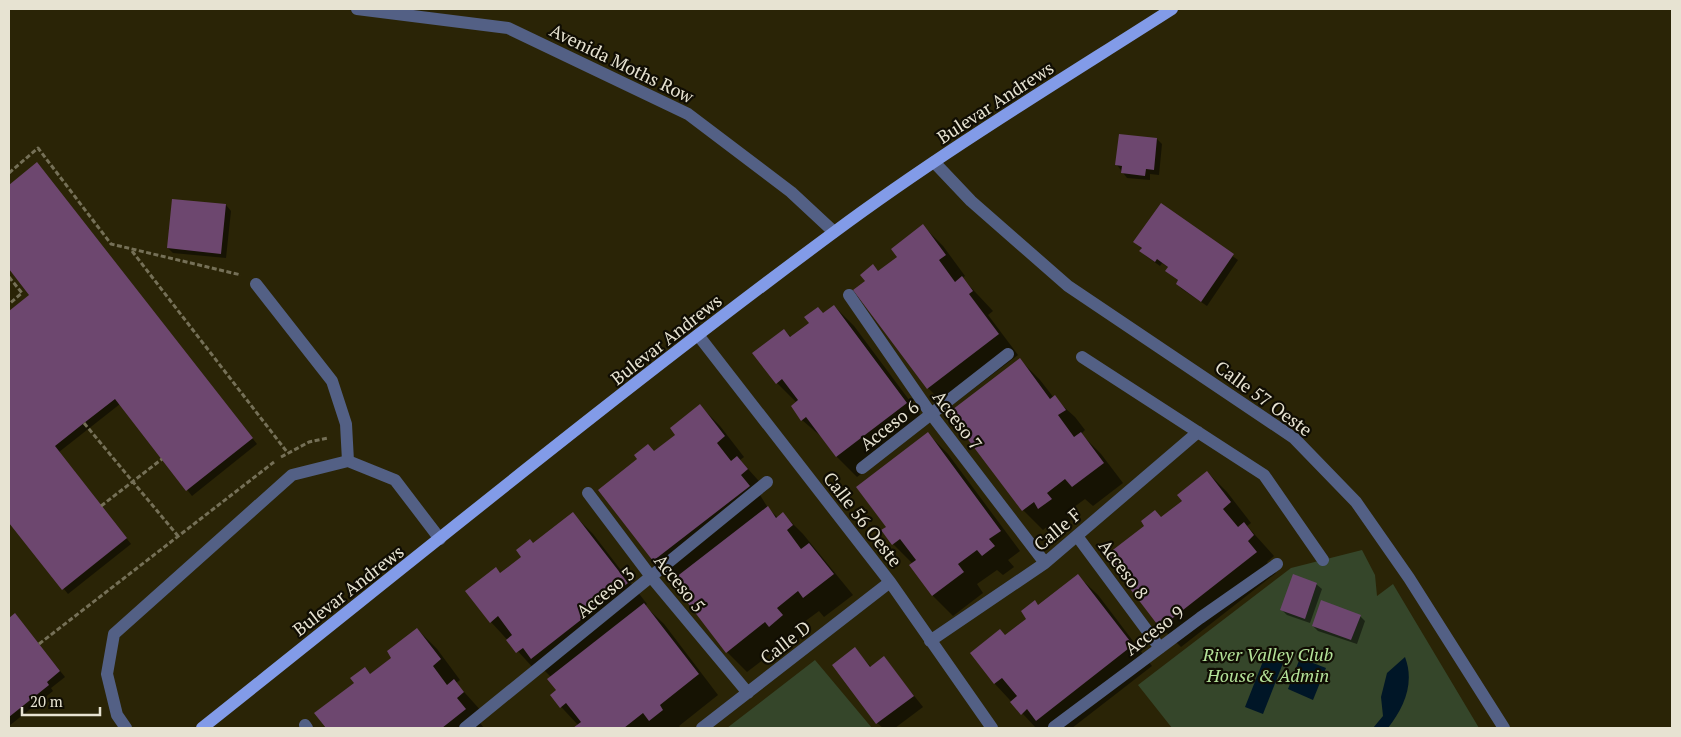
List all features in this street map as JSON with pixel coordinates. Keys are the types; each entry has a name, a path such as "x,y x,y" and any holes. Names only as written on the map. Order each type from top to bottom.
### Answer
{"main road":[{"name":"Bulevar Andrews","path":"202,728 698,335 834,232 934,162 1172,9"}],"street":[{"name":"Avenida Moths Row","path":"357,9 508,28 688,114 792,192 834,232"},
{"name":"Calle 57 Oeste","path":"934,162 971,202 1068,286 1294,438 1356,502 1409,578 1504,728"},
{"path":"256,284 332,381 346,424 348,461"},
{"name":"Acceso 7","path":"849,295 931,414 1045,563"},
{"name":"Calle 56 Oeste","path":"698,335 890,582 992,728"},
{"name":"Acceso 6","path":"862,468 1008,354"},
{"path":"1082,357 1264,475 1323,560"},
{"name":"Calle F","path":"930,641 1045,563 1198,432"},
{"path":"126,728 117,715 107,674 114,634 292,475 348,461 396,480 440,539"},
{"name":"Acceso 3","path":"465,728 652,578 767,482"},
{"name":"Acceso 5","path":"588,492 652,578 748,693"},
{"name":"Acceso 8","path":"1077,536 1160,648"},
{"name":"Acceso 9","path":"1054,727 1277,564"},
{"name":"Calle D","path":"702,728 890,582"}],"path":[{"path":"9,173 38,148 110,244 248,277 256,284"},
{"path":"132,250 287,452"},
{"path":"9,277 22,294 9,304"},
{"path":"84,423 178,536"},
{"path":"39,644 287,452 309,442 333,437"},
{"path":"101,506 162,459"}],"green space":[{"name":"River Valley Club House & Admin","path":"1362,550 1375,575 1377,596 1393,584 1479,728 1172,728 1138,685 1291,568"},
{"path":"815,660 872,728 727,728"}],"water":[{"path":"1269,646 1287,653 1263,714 1245,707"},
{"path":"1405,657 1409,676 1403,704 1388,728 1373,728 1383,716 1381,697 1387,673"},
{"path":"1300,658 1326,668 1313,700 1288,689"}],"building":[{"path":"1119,134 1157,138 1154,170 1146,169 1145,176 1121,173 1122,166 1115,165"},
{"path":"37,162 253,438 186,491 115,399 55,446 127,538 62,590 9,523 9,311 29,295 9,269 9,185"},
{"path":"172,199 226,204 221,254 167,248"},
{"path":"1161,203 1234,254 1201,302 1176,284 1178,280 1165,271 1168,267 1157,259 1155,262 1139,251 1142,248 1133,242"},
{"path":"923,224 946,255 939,260 955,282 962,276 973,291 969,294 999,334 927,389 853,290 865,281 860,275 873,264 878,271 897,257 891,249"},
{"path":"834,305 907,403 836,457 806,417 801,421 791,406 798,400 782,379 776,384 752,353 784,329 790,337 809,323 804,317 818,307 823,313"},
{"path":"1020,358 1050,399 1055,395 1066,410 1058,415 1074,437 1081,432 1104,463 1072,487 1065,479 1047,493 1052,499 1038,509 1034,502 1022,511 948,413"},
{"path":"700,404 725,436 717,443 731,461 737,456 748,469 741,475 750,486 653,561 598,490 637,459 634,455 648,444 654,451 675,435 670,428"},
{"path":"928,432 1001,531 989,539 995,546 982,556 977,550 958,564 964,572 932,596 909,565 916,560 900,539 892,545 881,530 886,527 856,487"},
{"path":"1207,471 1231,502 1223,509 1238,527 1244,522 1254,535 1248,541 1257,552 1160,628 1105,556 1144,526 1141,521 1155,510 1161,517 1182,501 1177,495"},
{"path":"768,506 776,518 783,512 793,525 787,530 801,549 809,543 834,574 803,598 798,591 777,608 783,615 769,627 765,622 726,653 671,581"},
{"path":"573,512 628,583 531,659 523,648 516,653 506,640 512,635 498,616 490,623 465,591 496,567 500,573 521,557 516,550 530,539 533,543"},
{"path":"1078,574 1133,645 1036,721 1027,709 1021,715 1010,702 1017,696 1002,678 994,684 970,653 1000,629 1005,635 1026,619 1021,611 1035,600 1038,605"},
{"path":"1293,574 1317,583 1305,619 1280,610"},
{"path":"1321,600 1361,615 1351,640 1312,626"},
{"path":"644,603 699,674 660,705 663,710 649,721 643,713 624,728 573,728 581,722 566,703 560,708 550,695 556,690 547,679"},
{"path":"15,613 60,671 47,682 49,685 9,717 9,618"},
{"path":"417,628 441,659 433,666 447,685 454,679 464,692 457,698 466,709 442,728 326,728 314,713 354,683 350,678 365,667 370,674 391,658 387,651"},
{"path":"855,647 870,667 884,656 914,696 876,724 832,665"}]}
